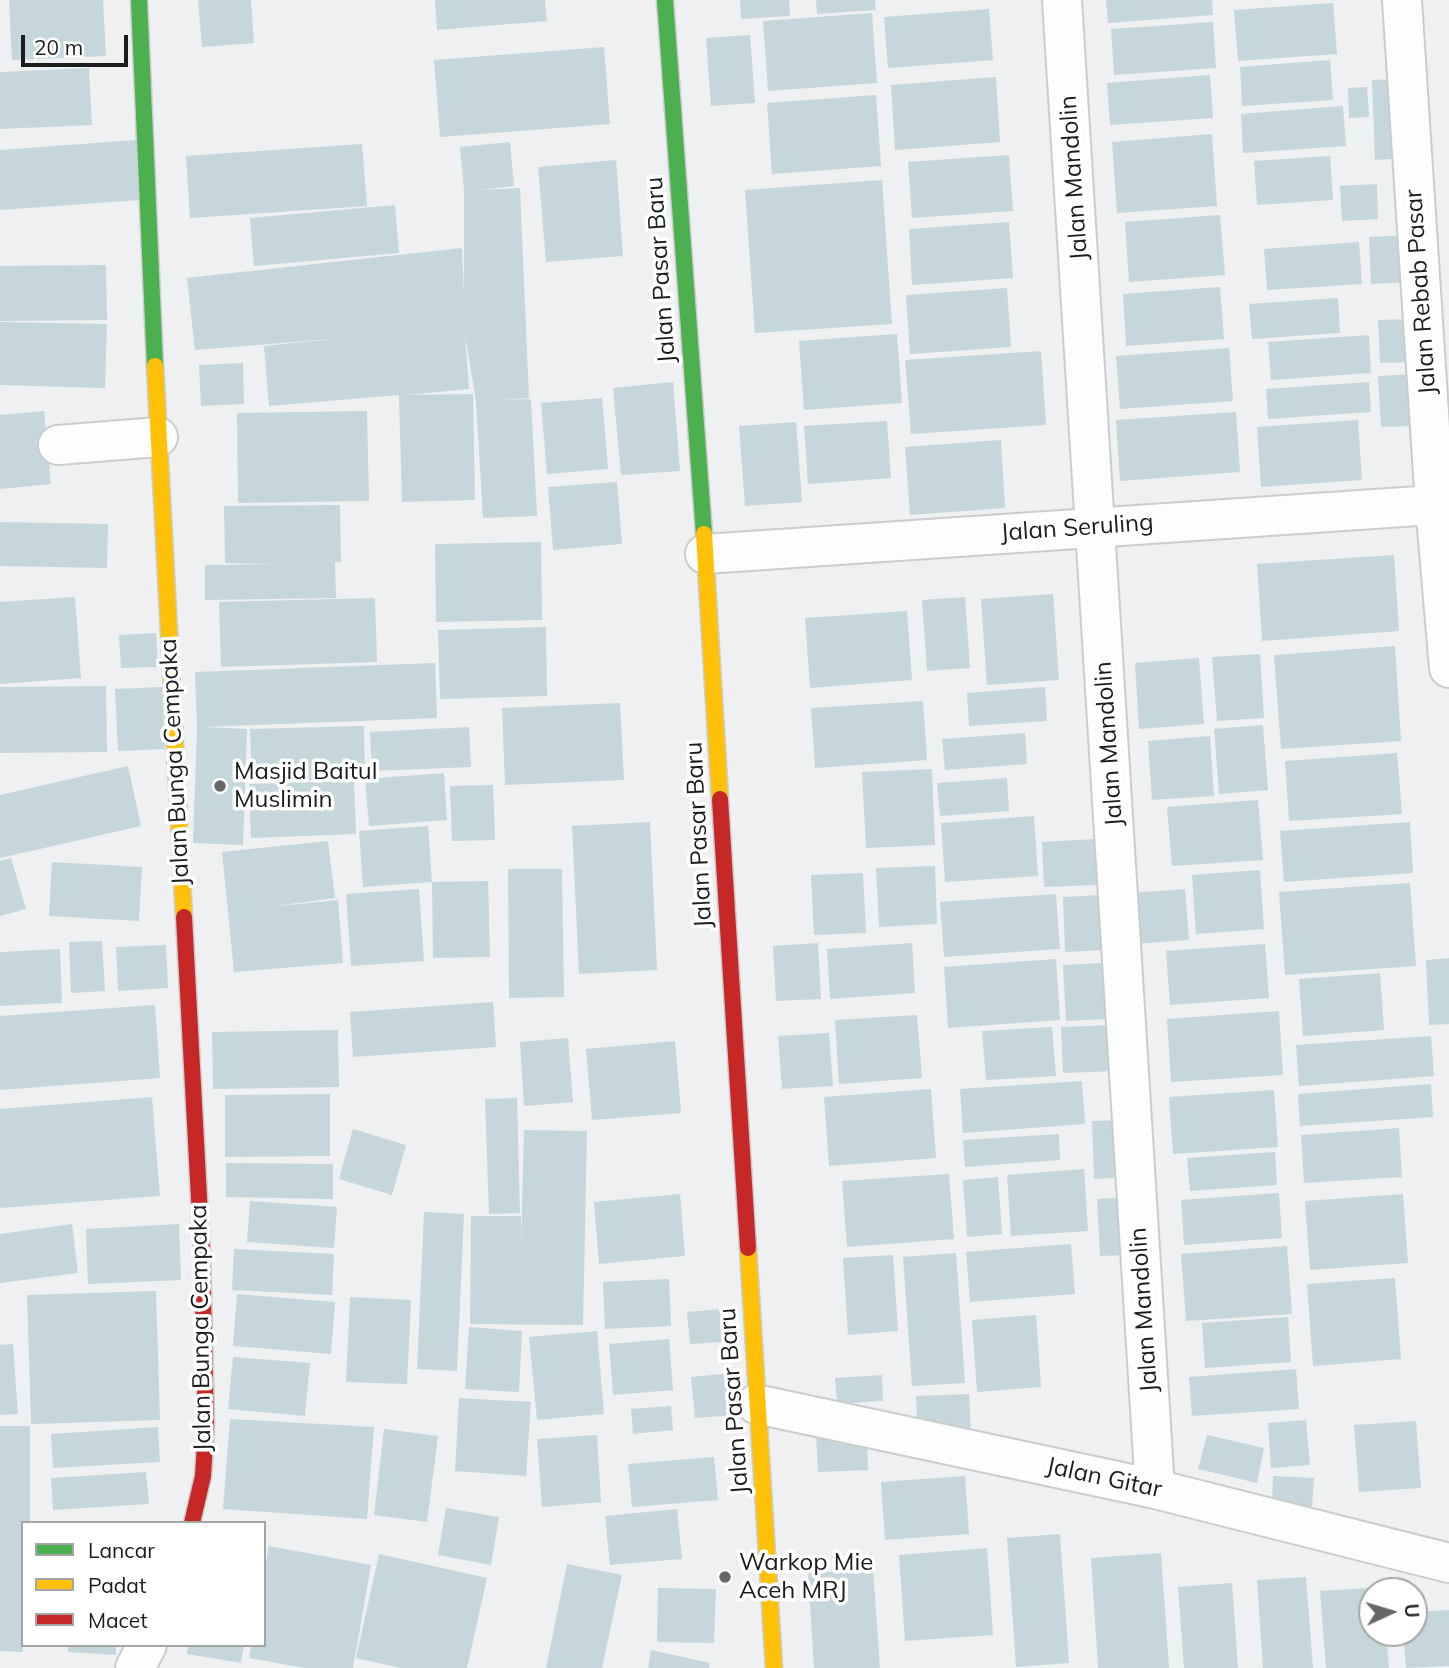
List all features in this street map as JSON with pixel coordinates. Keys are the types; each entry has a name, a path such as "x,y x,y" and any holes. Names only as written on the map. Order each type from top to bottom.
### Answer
{"street":[{"name":"Jalan Bunga Cempaka","path":"139,0 158,437 202,1254 206,1426 203,1476 192,1521"},
{"name":"Jalan Pasar Baru","path":"665,0 705,554 774,1668"},
{"name":"Jalan Mandolin","path":"1062,0 1155,1489"},
{"name":"Jalan Rebab Pasar","path":"1402,0 1442,504 1449,668"},
{"path":"58,445 158,437"},
{"name":"Jalan Seruling","path":"705,554 1442,504"},
{"name":"Jalan Gitar","path":"756,1404 1155,1489 1449,1563"},
{"path":"135,1668 147,1647"}],"building":[{"path":"9,0 103,0 106,56 12,60"},
{"path":"198,0 251,0 254,43 202,47"},
{"path":"435,0 545,0 547,21 437,30"},
{"path":"740,0 789,0 790,16 741,19"},
{"path":"816,0 875,0 876,10 817,14"},
{"path":"1106,0 1212,0 1213,15 1108,23"},
{"path":"1333,3 1337,54 1238,61 1234,10"},
{"path":"989,9 993,60 888,68 884,17"},
{"path":"872,13 877,83 768,91 763,21"},
{"path":"1213,22 1216,68 1114,75 1111,29"},
{"path":"750,35 755,103 711,106 706,38"},
{"path":"604,47 610,124 440,137 434,60"},
{"path":"1330,60 1333,100 1242,106 1240,67"},
{"path":"89,68 92,125 0,129 0,72"},
{"path":"1210,75 1213,118 1110,125 1107,83"},
{"path":"996,77 1000,142 895,150 891,85"},
{"path":"1401,79 1405,158 1375,160 1372,80"},
{"path":"1367,87 1369,117 1349,118 1348,88"},
{"path":"876,95 881,166 772,174 767,103"},
{"path":"1343,106 1346,146 1243,153 1241,114"},
{"path":"1212,134 1217,206 1117,213 1112,142"},
{"path":"136,140 140,200 0,210 0,150"},
{"path":"510,142 514,186 480,190 520,188 529,398 502,400 531,399 537,516 483,518 476,401 465,335 469,389 406,395 473,394 475,500 402,502 399,395 269,406 264,346 343,338 195,350 187,278 462,248 464,294 464,190 460,147"},
{"path":"362,144 367,206 190,218 186,156"},
{"path":"1009,155 1013,211 912,218 908,162"},
{"path":"1330,156 1333,200 1257,205 1254,161"},
{"path":"616,160 623,256 546,262 538,167"},
{"path":"882,180 892,324 755,333 745,190"},
{"path":"1377,184 1378,219 1342,221 1340,186"},
{"path":"395,205 399,253 254,266 250,218"},
{"path":"1220,215 1225,275 1129,282 1125,222"},
{"path":"1009,222 1013,278 912,285 909,229"},
{"path":"1407,235 1409,282 1371,284 1369,237"},
{"path":"1359,242 1362,284 1267,290 1264,249"},
{"path":"106,265 107,320 0,321 0,266"},
{"path":"1220,287 1224,339 1126,346 1123,294"},
{"path":"1007,288 1011,347 910,354 906,295"},
{"path":"1338,298 1340,333 1252,339 1249,304"},
{"path":"1413,319 1415,362 1380,363 1378,320"},
{"path":"0,322 107,324 105,388 0,385"},
{"path":"897,334 902,403 804,410 799,341"},
{"path":"1369,335 1371,373 1271,380 1268,342"},
{"path":"1229,348 1233,401 1120,409 1116,356"},
{"path":"1041,351 1046,425 911,434 905,360"},
{"path":"243,363 244,404 201,406 199,365"},
{"path":"1414,374 1416,426 1381,427 1378,376"},
{"path":"673,382 680,471 621,475 613,388"},
{"path":"1369,382 1371,412 1268,419 1266,389"},
{"path":"602,398 608,469 547,474 541,403"},
{"path":"44,411 51,484 0,489 0,415"},
{"path":"367,411 369,501 238,503 237,413"},
{"path":"1236,412 1240,472 1120,481 1116,420"},
{"path":"1358,420 1362,480 1261,487 1257,427"},
{"path":"887,421 891,478 808,484 804,426"},
{"path":"796,422 802,502 745,506 739,426"},
{"path":"1001,440 1005,508 910,515 905,447"},
{"path":"617,482 622,544 553,550 548,487"},
{"path":"340,505 341,562 335,562 336,598 205,600 205,565 279,564 225,563 224,506"},
{"path":"0,522 108,524 107,568 0,566"},
{"path":"541,542 542,620 436,622 435,544"},
{"path":"1394,555 1399,631 1262,641 1257,564"},
{"path":"1053,594 1059,680 987,685 981,599"},
{"path":"75,597 81,678 0,684 0,602"},
{"path":"965,597 970,668 927,671 922,600"},
{"path":"375,598 377,662 221,667 219,602"},
{"path":"907,611 912,680 810,688 805,618"},
{"path":"546,627 547,696 440,699 438,630"},
{"path":"156,633 158,667 121,668 119,635"},
{"path":"1395,646 1401,741 1281,749 1274,655"},
{"path":"1260,654 1264,718 1217,721 1212,657"},
{"path":"1199,658 1204,724 1139,729 1135,663"},
{"path":"435,663 437,718 203,727 247,729 243,845 193,843 197,728 195,672"},
{"path":"106,686 107,752 0,753 0,687"},
{"path":"162,687 165,749 118,751 115,689"},
{"path":"1045,687 1047,721 969,726 967,693"},
{"path":"923,701 927,760 815,768 811,708"},
{"path":"620,703 624,780 505,785 502,708"},
{"path":"1263,725 1268,790 1219,794 1214,729"},
{"path":"364,726 365,779 252,781 250,729"},
{"path":"469,727 471,767 372,771 370,732"},
{"path":"1025,733 1027,764 945,770 942,739"},
{"path":"1210,736 1214,796 1152,800 1148,741"},
{"path":"1397,753 1402,814 1289,821 1285,761"},
{"path":"128,766 141,826 0,858 0,795"},
{"path":"932,769 935,845 866,848 862,772"},
{"path":"444,773 447,820 369,826 365,779"},
{"path":"1007,778 1009,811 940,816 937,783"},
{"path":"354,781 356,834 251,838 249,784"},
{"path":"493,785 495,840 452,841 450,786"},
{"path":"1258,800 1263,860 1172,866 1167,807"},
{"path":"1034,816 1038,876 945,882 941,823"},
{"path":"650,822 657,970 579,974 572,826"},
{"path":"1410,822 1413,873 1284,882 1280,831"},
{"path":"428,826 432,882 363,887 359,831"},
{"path":"1096,839 1098,885 1044,887 1042,842"},
{"path":"328,841 335,898 268,907 338,900 343,963 234,972 222,852"},
{"path":"11,858 26,909 0,916 0,861"},
{"path":"52,862 142,867 139,921 49,916"},
{"path":"935,866 937,924 879,927 876,868"},
{"path":"508,869 562,869 564,997 509,998"},
{"path":"1260,870 1264,929 1196,934 1192,875"},
{"path":"863,873 866,933 814,935 811,875"},
{"path":"488,881 490,957 433,958 432,882"},
{"path":"1410,883 1416,966 1285,975 1279,892"},
{"path":"419,889 424,961 351,966 346,894"},
{"path":"1185,889 1189,940 1133,944 1130,893"},
{"path":"1056,894 1060,949 944,957 940,902"},
{"path":"1099,895 1101,950 1065,952 1063,897"},
{"path":"102,941 105,991 71,993 69,942"},
{"path":"818,943 821,999 776,1001 773,946"},
{"path":"912,943 915,993 830,999 827,949"},
{"path":"1265,944 1269,998 1170,1005 1166,951"},
{"path":"166,945 168,988 118,991 116,947"},
{"path":"60,949 62,1003 0,1006 0,952"},
{"path":"1449,958 1449,1024 1429,1025 1426,960"},
{"path":"1056,959 1060,1020 948,1028 944,967"},
{"path":"1103,963 1106,1019 1066,1021 1063,965"},
{"path":"1380,973 1384,1030 1303,1036 1299,979"},
{"path":"493,1002 496,1047 353,1057 350,1012"},
{"path":"155,1005 160,1078 0,1090 0,1016"},
{"path":"1279,1011 1283,1075 1171,1082 1167,1019"},
{"path":"917,1015 922,1078 839,1084 835,1020"},
{"path":"1115,1025 1117,1071 1063,1073 1061,1027"},
{"path":"1052,1027 1056,1076 986,1080 982,1031"},
{"path":"338,1030 339,1087 213,1089 212,1032"},
{"path":"829,1033 833,1086 782,1089 778,1036"},
{"path":"1431,1036 1434,1076 1299,1086 1296,1045"},
{"path":"568,1038 573,1102 524,1106 520,1042"},
{"path":"675,1041 681,1113 592,1120 586,1049"},
{"path":"1082,1081 1085,1124 963,1133 960,1089"},
{"path":"1431,1084 1433,1117 1300,1126 1298,1094"},
{"path":"931,1089 936,1158 829,1166 824,1097"},
{"path":"1274,1090 1278,1147 1173,1154 1169,1097"},
{"path":"330,1094 330,1156 225,1157 225,1095"},
{"path":"152,1097 160,1196 0,1208 0,1109"},
{"path":"517,1098 520,1213 489,1214 485,1099"},
{"path":"1127,1120 1129,1177 1094,1179 1092,1121"},
{"path":"1399,1128 1402,1177 1304,1183 1301,1135"},
{"path":"353,1129 406,1145 392,1195 339,1179"},
{"path":"524,1130 587,1131 583,1325 470,1324 471,1216 521,1216 521,1246"},
{"path":"1059,1134 1060,1160 965,1167 963,1140"},
{"path":"1275,1152 1277,1185 1190,1191 1187,1158"},
{"path":"226,1163 333,1164 333,1199 226,1197"},
{"path":"1084,1169 1088,1231 1011,1236 1007,1175"},
{"path":"949,1174 954,1239 847,1247 842,1181"},
{"path":"998,1177 1002,1234 967,1237 963,1180"},
{"path":"1279,1193 1282,1238 1184,1245 1181,1200"},
{"path":"680,1194 685,1256 599,1264 594,1202"},
{"path":"1403,1194 1408,1263 1310,1270 1305,1201"},
{"path":"1129,1197 1131,1255 1100,1256 1097,1199"},
{"path":"250,1201 337,1207 334,1248 247,1242"},
{"path":"424,1212 464,1214 457,1371 417,1369"},
{"path":"72,1224 78,1273 0,1283 0,1234"},
{"path":"179,1224 181,1280 88,1284 86,1229"},
{"path":"1071,1244 1075,1294 970,1302 966,1252"},
{"path":"1287,1246 1292,1314 1186,1321 1181,1254"},
{"path":"234,1249 334,1254 332,1295 232,1290"},
{"path":"956,1253 965,1383 912,1386 903,1257"},
{"path":"893,1255 898,1331 848,1335 843,1258"},
{"path":"1395,1278 1401,1359 1313,1366 1307,1284"},
{"path":"669,1279 671,1326 605,1329 603,1282"},
{"path":"156,1291 160,1420 31,1424 27,1295"},
{"path":"237,1294 335,1302 331,1354 233,1346"},
{"path":"350,1297 411,1300 407,1384 346,1382"},
{"path":"734,1308 736,1341 690,1344 687,1312"},
{"path":"1036,1315 1041,1387 977,1392 972,1320"},
{"path":"1288,1317 1291,1362 1205,1368 1202,1323"},
{"path":"469,1327 522,1331 519,1392 465,1389"},
{"path":"597,1331 604,1414 537,1420 529,1337"},
{"path":"669,1339 673,1390 613,1395 609,1344"},
{"path":"13,1344 18,1414 0,1415 0,1345"},
{"path":"233,1357 310,1363 305,1416 228,1409"},
{"path":"1296,1369 1299,1409 1192,1416 1189,1377"},
{"path":"732,1373 736,1415 695,1418 691,1377"},
{"path":"882,1375 883,1401 837,1404 835,1378"},
{"path":"969,1394 971,1432 918,1435 916,1396"},
{"path":"459,1398 531,1402 526,1476 455,1471"},
{"path":"671,1406 673,1430 633,1434 631,1409"},
{"path":"230,1419 374,1427 367,1519 223,1509"},
{"path":"1306,1420 1310,1465 1271,1468 1268,1423"},
{"path":"1416,1421 1421,1488 1359,1492 1354,1425"},
{"path":"0,1426 30,1426 30,1521 21,1521 23,1652 0,1651"},
{"path":"158,1427 160,1462 53,1468 51,1434"},
{"path":"384,1429 438,1436 427,1522 374,1515"},
{"path":"867,1433 868,1470 818,1472 816,1436"},
{"path":"597,1435 601,1502 542,1507 537,1439"},
{"path":"1207,1435 1264,1448 1257,1483 1198,1469"},
{"path":"714,1457 718,1500 632,1507 628,1464"},
{"path":"146,1472 149,1504 53,1510 51,1478"},
{"path":"965,1476 969,1534 885,1540 881,1482"},
{"path":"1273,1476 1314,1478 1312,1506 1272,1504"},
{"path":"446,1508 499,1517 491,1565 438,1555"},
{"path":"677,1509 682,1559 610,1565 605,1516"},
{"path":"1060,1534 1069,1663 1016,1667 1007,1538"},
{"path":"269,1546 371,1565 353,1668 305,1668 249,1658 251,1647 266,1647 266,1563"},
{"path":"987,1548 993,1635 905,1641 899,1555"},
{"path":"1161,1553 1169,1668 1098,1668 1091,1558"},
{"path":"379,1554 487,1578 467,1668 401,1668 356,1658"},
{"path":"567,1564 622,1575 602,1668 546,1668"},
{"path":"873,1569 880,1668 814,1668 808,1573"},
{"path":"1306,1577 1313,1668 1263,1668 1257,1580"},
{"path":"1232,1583 1238,1668 1184,1668 1178,1587"},
{"path":"658,1588 716,1589 714,1643 657,1642"},
{"path":"1358,1589 1358,1647 1387,1647 1389,1668 1326,1668 1320,1591"},
{"path":"1449,1610 1449,1666 1406,1668 1404,1647 1428,1647 1428,1611"},
{"path":"68,1647 116,1647 116,1655 68,1652"},
{"path":"188,1647 244,1647 241,1663 187,1654"},
{"path":"651,1650 710,1663 709,1668 648,1668"}],"traffic: fast":[{"path":"139,0 155,366"},
{"path":"665,0 704,534"}],"traffic: slow":[{"path":"155,366 184,917"},
{"path":"704,534 720,799"},
{"path":"748,1248 774,1668"}],"traffic: jam":[{"path":"720,799 748,1248"},
{"path":"184,917 202,1254 206,1426 203,1476 192,1521"}],"place":[{"name":"Masjid Baitul Muslimin","path":"220,786"},
{"name":"Warkop Mie Aceh MRJ","path":"725,1577"}]}
